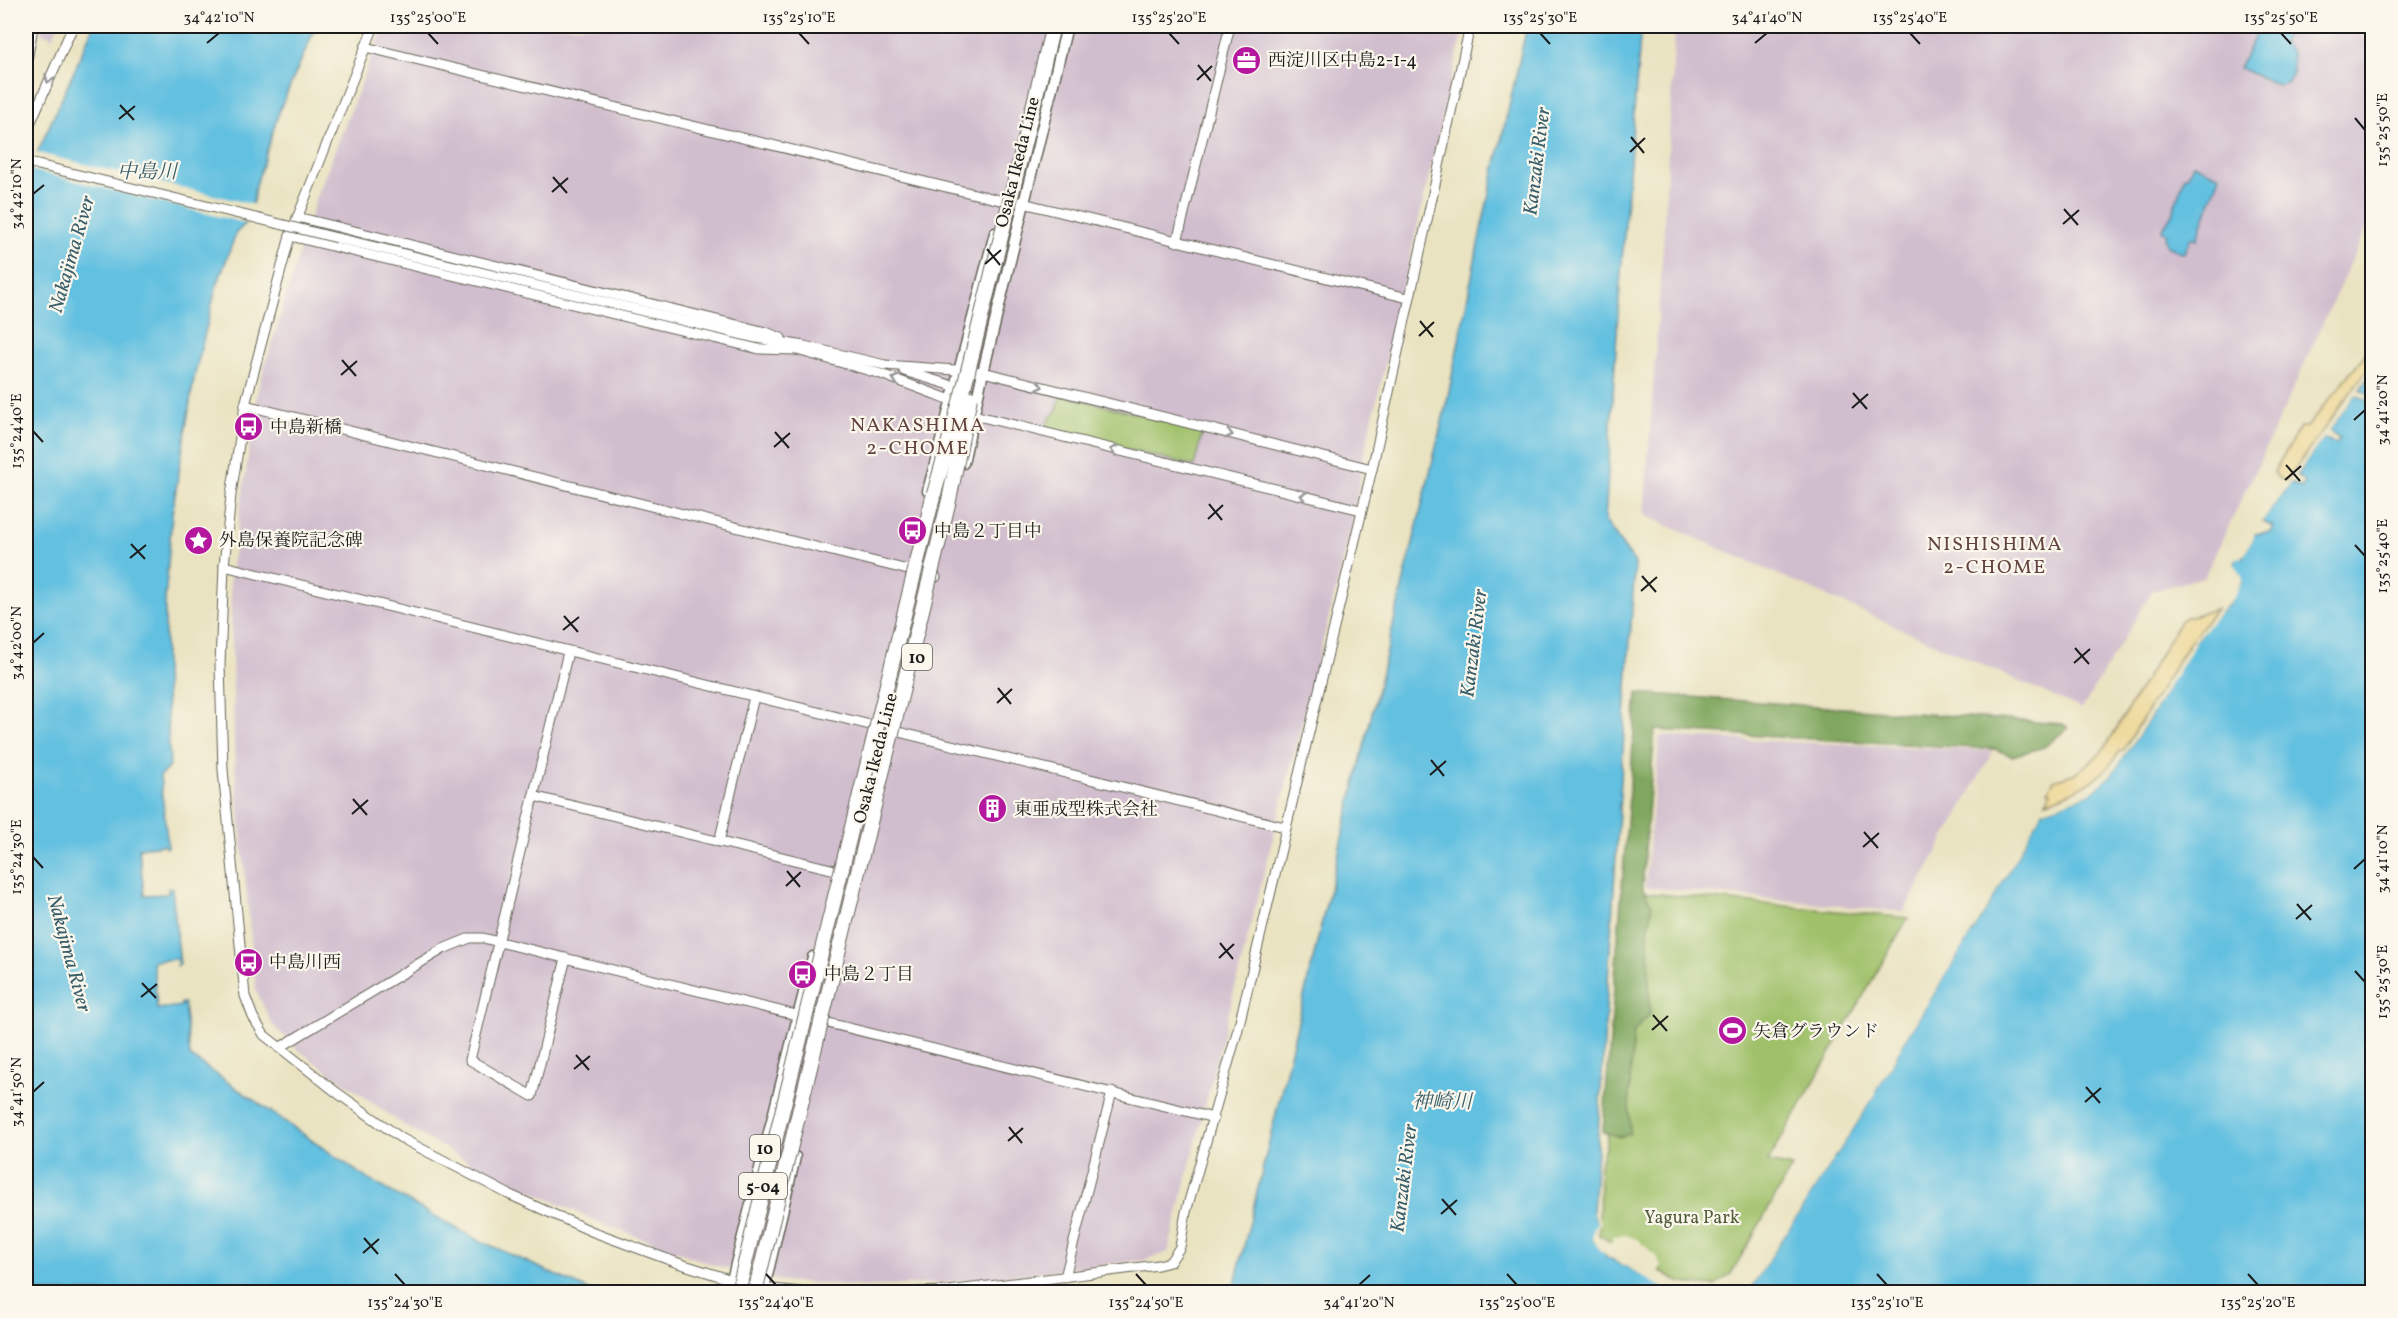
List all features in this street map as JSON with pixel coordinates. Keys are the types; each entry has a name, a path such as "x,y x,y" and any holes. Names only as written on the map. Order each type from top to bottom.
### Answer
{"highway":[{"path":"789,1080 932,501 963,392 1053,26"},
{"path":"789,1080 816,999 949,500 971,391 1061,26"},
{"path":"760,1290 887,719 945,485 952,462 971,431"},
{"path":"872,792 877,727"},
{"name":"5-04","path":"735,1286 789,1080"}],"main road":[{"name":"Osaka Ikeda Line","path":"735,1286 835,870 877,727 909,571 954,385 1004,201 1047,26"},
{"name":"Osaka Ikeda Line","path":"760,1290 936,577 1023,203 1067,26"}],"street":[{"path":"26,133 73,26"},
{"path":"374,26 290,236 245,405 231,495 224,566 220,664 223,770 245,996 259,1028 279,1047 336,1092 401,1138 508,1194 591,1231 735,1286 801,1293"},
{"path":"1177,242 1230,26"},
{"path":"916,1293 1164,1264 1174,1258 1180,1248 1186,1212 1238,1029 1372,469 1470,26"},
{"path":"26,49 33,29"},
{"path":"26,66 33,29"},
{"path":"365,47 1004,201 1023,203 1408,298"},
{"path":"26,162 797,348 885,365 954,385 969,396 974,415"},
{"path":"297,217 766,332 797,348 951,399 974,415 1361,510"},
{"path":"290,236 759,349 797,348"},
{"path":"885,365 983,372 1372,469"},
{"path":"245,405 936,577"},
{"path":"224,566 1285,827"},
{"path":"566,958 532,1096 470,1060 568,652"},
{"path":"719,842 754,698"},
{"path":"533,796 835,870"},
{"path":"279,1047 456,942 483,938 1214,1118"},
{"path":"1065,1277 1112,1092"}],"shaded area":[{"path":"39,26 58,26 52,38 47,34 43,35"},
{"path":"384,26 1464,26 1363,459 1354,518 1168,1252 1145,1260 944,1283 866,1287 781,1281 713,1265 596,1221 471,1163 408,1128 297,1049 272,1024 256,991 235,770 230,579 258,389 315,201"},
{"path":"1675,26 2351,26 2372,44 2372,216 2204,577 2152,591 2082,709 1644,515 1663,245"},
{"path":"1660,736 1993,751 1904,912 1645,887"}],"green space":[{"path":"1061,395 1203,430 1194,466 1045,429 1057,410"},
{"path":"1637,693 2063,724 2068,728 2044,747 2012,756 1994,749 1655,730 1642,887 1652,905 1648,932 1650,1014 1634,1031 1629,1096 1630,1134 1620,1137 1603,1132"},
{"name":"矢倉グラウンド","path":"1639,892 1908,918 1768,1162 1792,1167 1731,1274 1715,1286 1681,1283 1599,1235 1600,1163 1606,1144"}],"sand":[{"path":"2372,340 2372,363 2286,481 2278,478 2274,472 2300,427 2307,427 2362,359"},
{"path":"2216,609 2188,644 2123,751 2119,751 2113,762 2088,783 2046,802 2052,792 2048,791 2054,780 2076,773 2099,755 2108,743 2180,621"}],"water":[{"name":"中島川","path":"93,26 316,26 280,109 246,223 236,233 216,288 194,378 172,514 165,601 165,674 170,766 160,776 168,847 165,848 164,845 139,848 144,895 168,894 168,888 172,888 180,965 177,966 177,959 153,961 157,1009 181,1006 181,1003 184,1003 190,1056 368,1179 470,1236 593,1292 26,1292 26,178"},
{"name":"神崎川","path":"1527,26 1641,26 1620,285 1605,521 1635,563 1593,1212 1598,1223 1593,1239 1607,1257 1675,1292 1233,1292 1447,401 1481,230"},
{"path":"2260,26 2291,26 2282,42 2292,53 2293,73 2287,83 2278,85 2239,68"},
{"path":"2193,164 2220,176 2197,239 2191,237 2184,253 2167,246 2165,238 2167,234 2162,230 2172,214 2185,176 2188,176"},
{"path":"2372,371 2372,1292 1748,1292 1871,1101 1903,1043 1991,902 2042,811 2089,794 2112,774 2155,710 2191,647 2207,625 2228,605 2242,582 2234,564 2237,556 2243,557 2254,534 2270,532 2273,527 2262,521 2291,483 2302,488 2305,481 2296,476 2323,438 2336,443 2340,438 2329,431 2354,395 2368,401 2371,395 2360,390"}],"pier":[{"path":"34,152 255,205 249,224 26,169"},
{"path":"2354,392 2356,393 2327,434 2326,430"},
{"path":"2323,435 2325,436 2294,479 2294,475"},
{"path":"2293,480 2260,523 2260,519 2289,481"},
{"path":"2256,531 2246,552 2240,558 2237,557 2234,563 2242,576 2242,582 2235,596 2199,636 2155,710 2112,774 2089,794 2042,811 1991,902 1903,1043 1871,1101 1748,1292 1725,1292 1744,1268 1750,1266 1755,1269 1755,1274 1748,1287 1778,1242 1767,1253 1759,1251 1759,1243 1782,1205 1794,1199 1798,1203 1782,1235 1807,1197 1988,900 2040,809 2087,791 2110,773 2196,634 2233,594 2239,577 2231,561 2236,554 2241,555 2252,532"},
{"path":"1947,942 1953,944 1954,953 1927,996 1921,998 1917,995 1917,989"},
{"path":"1872,1073 1876,1077 1876,1083 1859,1113 1848,1127 1839,1128 1837,1122 1841,1114 1866,1074"},
{"path":"1593,1212 1596,1212 1601,1222 1596,1230 1596,1239 1602,1249 1678,1292 1666,1290 1600,1251 1593,1239 1593,1229 1598,1223"},
{"path":"1623,1235 1637,1239 1655,1255 1661,1266 1658,1274 1651,1275 1636,1264 1618,1258 1610,1245 1614,1237"}],"place":[{"name":"西淀川区中島2-1-4","path":"1247,60"},
{"name":"中島新橋","path":"249,427"},
{"name":"中島２丁目中","path":"913,531"},
{"name":"外島保養院記念碑","path":"198,540"},
{"name":"東亜成型株式会社","path":"993,809"},
{"name":"中島川西","path":"248,962"},
{"name":"中島２丁目","path":"803,974"},
{"name":"矢倉グラウンド","path":"1732,1031"}],"district":[{"name":"NAKASHIMA 2-CHOME","path":"918,436"},
{"name":"NISHISHIMA 2-CHOME","path":"1995,554"}],"water label":[{"name":"Kanzaki River","path":"1536,161"},
{"name":"Nakajima River","path":"71,254"},
{"name":"Kanzaki River","path":"1473,643"},
{"name":"Nakajima River","path":"70,953"},
{"name":"Kanzaki River","path":"1403,1178"}],"park label":[{"name":"Yagura Park","path":"1692,1217"}]}
